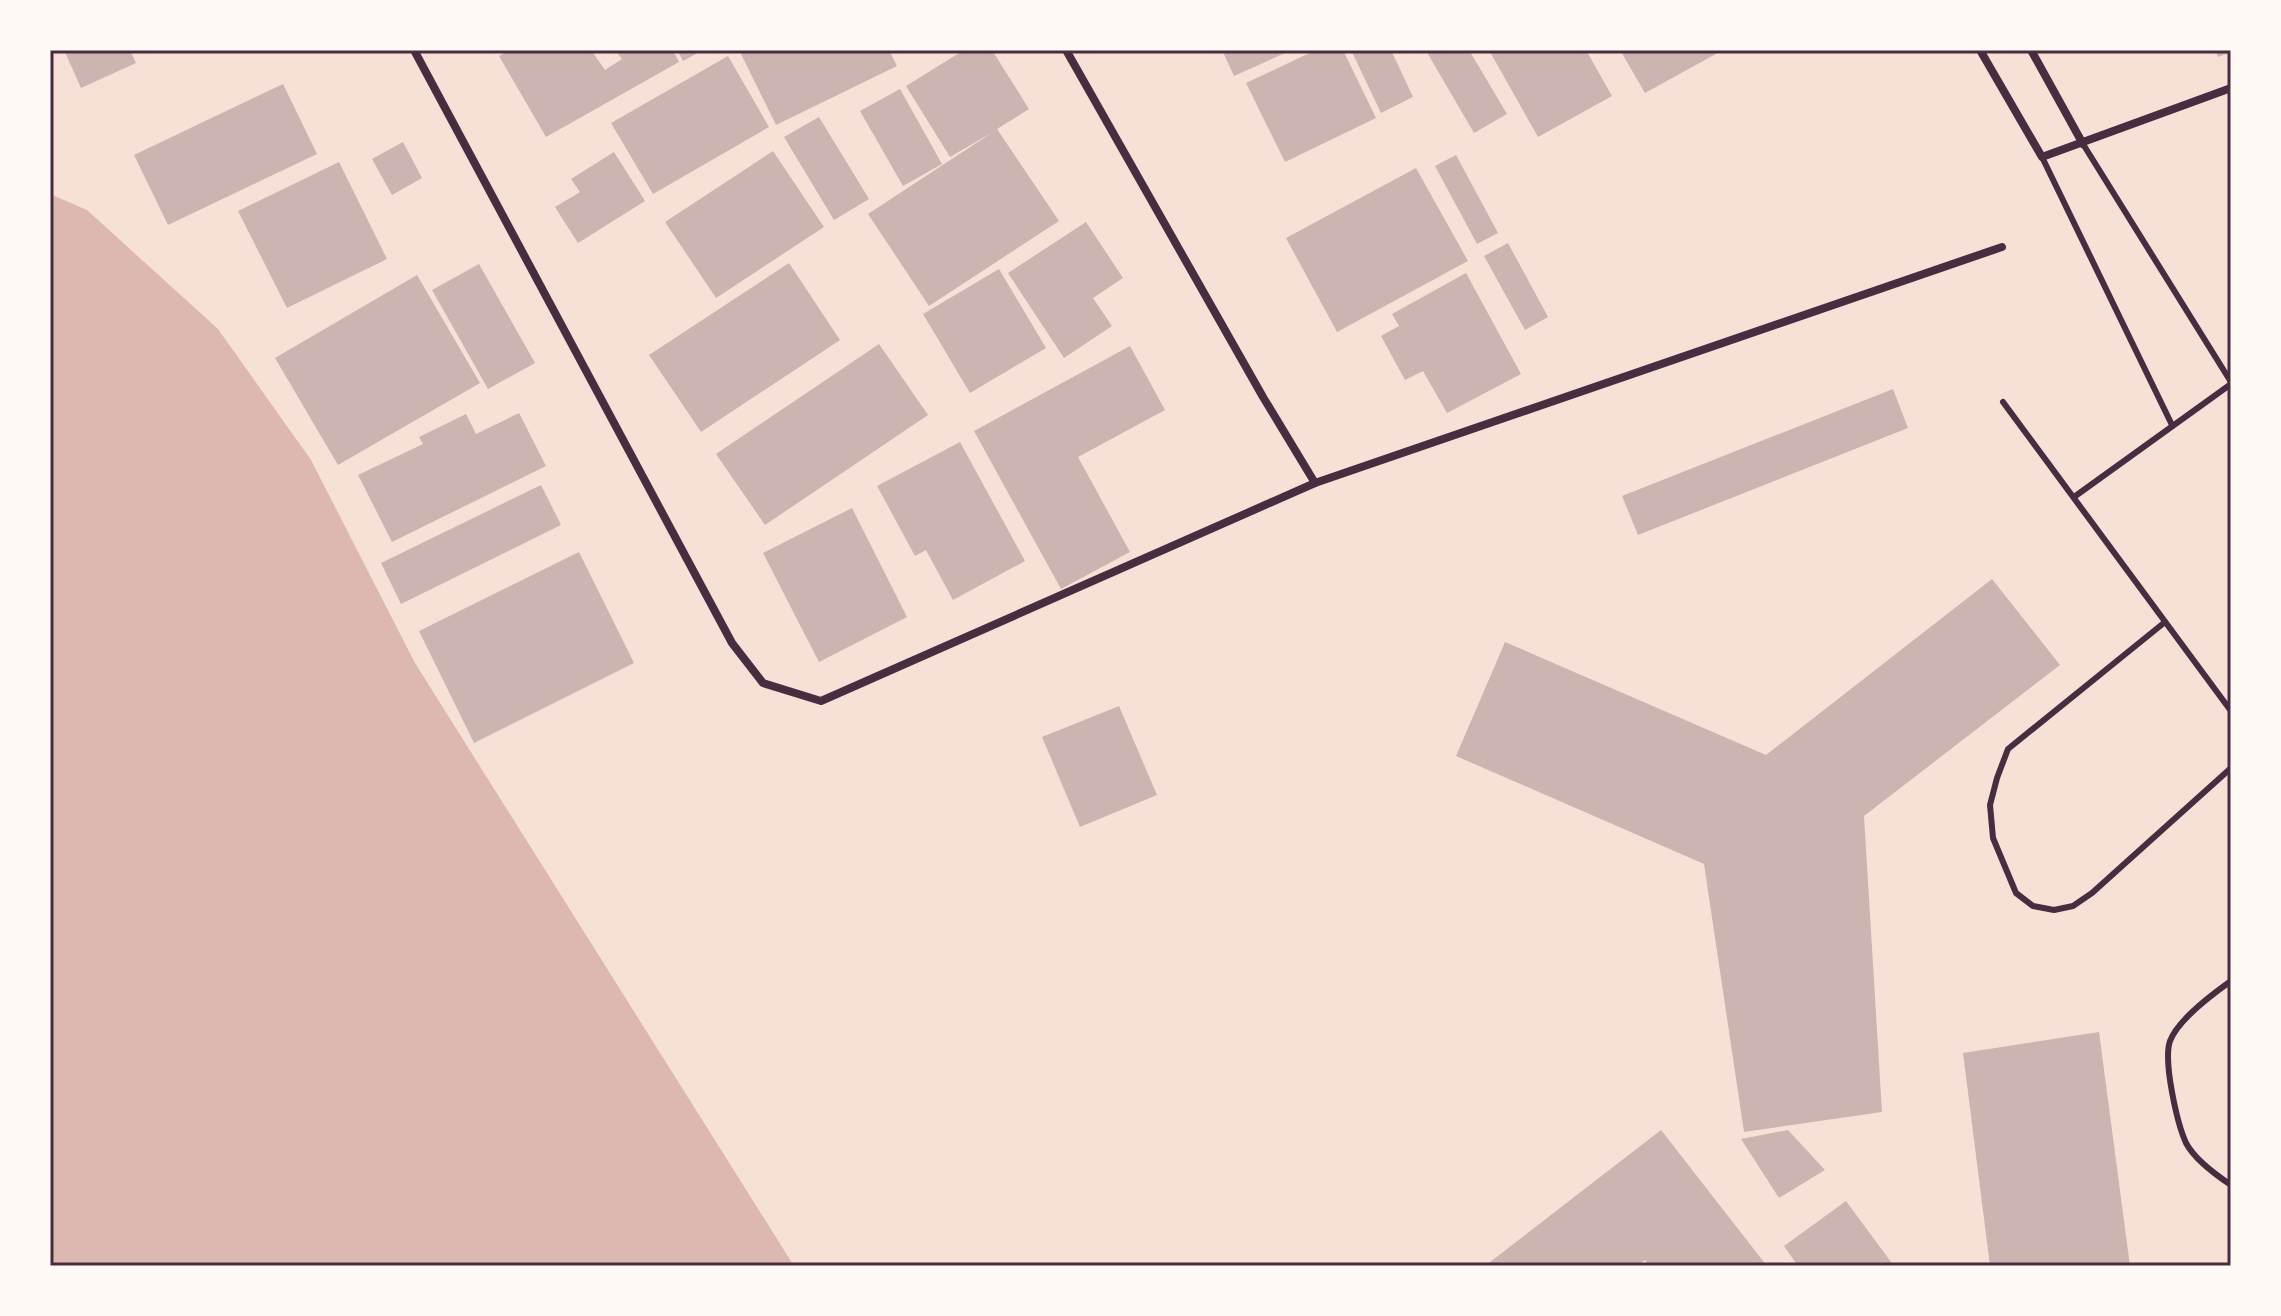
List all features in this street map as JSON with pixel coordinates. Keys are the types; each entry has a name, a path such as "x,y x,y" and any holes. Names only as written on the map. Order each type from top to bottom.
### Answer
{"street":[{"path":"414,50 732,643 763,683 821,701 1315,483 2002,247"},
{"path":"1066,50 1315,483"},
{"path":"1980,50 2042,157 2231,88"},
{"path":"2031,50 2083,144"}],"lane":[{"path":"2074,497 2231,383 2083,144"},
{"path":"2042,157 2172,425"},
{"path":"2003,402 2231,711"},
{"path":"2165,622 2008,749 1990,805 1993,838 2016,893 2033,906 2054,910 2073,906 2092,893 2231,768"},
{"path":"2231,981 2200,1003 2170,1040 2167,1072 2187,1145 2212,1172 2231,1185"}],"shaded area":[{"path":"50,194 87,210 218,329 311,460 415,663 794,1266 50,1266"}],"building":[{"path":"64,50 130,50 136,63 81,88"},
{"path":"510,50 591,50 605,70 622,59 615,50 673,50 679,62 546,137 499,56"},
{"path":"677,50 703,50 683,61"},
{"path":"739,50 889,50 897,66 776,125"},
{"path":"964,50 992,50 1029,109 997,129 1059,221 929,306 868,214 993,132 950,157 906,86"},
{"path":"1222,50 1292,50 1234,76"},
{"path":"1316,50 1343,50 1376,118 1285,162 1246,83"},
{"path":"1351,50 1391,50 1413,97 1381,113"},
{"path":"1434,50 1469,50 1507,114 1474,133 1428,54"},
{"path":"1489,50 1586,50 1612,96 1538,137"},
{"path":"1620,50 1723,50 1645,93"},
{"path":"2215,50 2231,50 2231,52 2218,57"},
{"path":"728,56 769,127 653,194 611,123"},
{"path":"283,84 317,154 168,225 134,155"},
{"path":"900,89 942,164 903,186 860,111"},
{"path":"819,117 869,199 834,220 784,137"},
{"path":"403,142 422,178 392,195 372,159"},
{"path":"773,151 824,227 716,298 665,222"},
{"path":"614,152 645,201 578,243 555,207 580,192 571,179"},
{"path":"1456,155 1498,233 1477,244 1435,166"},
{"path":"339,162 387,259 287,308 238,211"},
{"path":"1416,168 1468,261 1337,332 1286,238"},
{"path":"1086,222 1123,278 1093,298 1112,326 1064,358 1008,273"},
{"path":"1508,243 1548,317 1525,330 1484,256"},
{"path":"789,263 840,340 701,432 649,355"},
{"path":"479,264 535,363 488,389 432,290"},
{"path":"999,269 1046,348 970,393 923,314"},
{"path":"1466,273 1521,374 1447,413 1423,371 1405,380 1381,336 1399,326 1392,314"},
{"path":"417,275 480,383 338,465 275,358"},
{"path":"879,344 928,415 765,525 716,454"},
{"path":"1130,346 1165,410 1078,457 1130,552 1061,589 974,431"},
{"path":"1893,389 1908,428 1638,535 1622,496"},
{"path":"519,413 546,466 392,542 358,475 423,444 419,437 466,414 476,434"},
{"path":"960,442 1025,561 953,600 926,550 915,556 877,486"},
{"path":"541,485 561,525 401,604 381,563"},
{"path":"852,508 907,617 819,662 763,553"},
{"path":"579,552 634,663 474,743 419,631"},
{"path":"1992,579 2060,665 1864,816 1882,1112 1744,1132 1704,864 1456,756 1505,642 1766,755"},
{"path":"1119,706 1157,795 1080,827 1042,737"},
{"path":"2099,1032 2130,1266 1990,1266 1963,1053"},
{"path":"1661,1130 1767,1266 1650,1266 1645,1260 1637,1266 1485,1266"},
{"path":"1788,1130 1825,1170 1779,1198 1741,1139"},
{"path":"1846,1201 1894,1266 1798,1266 1784,1246"}]}
